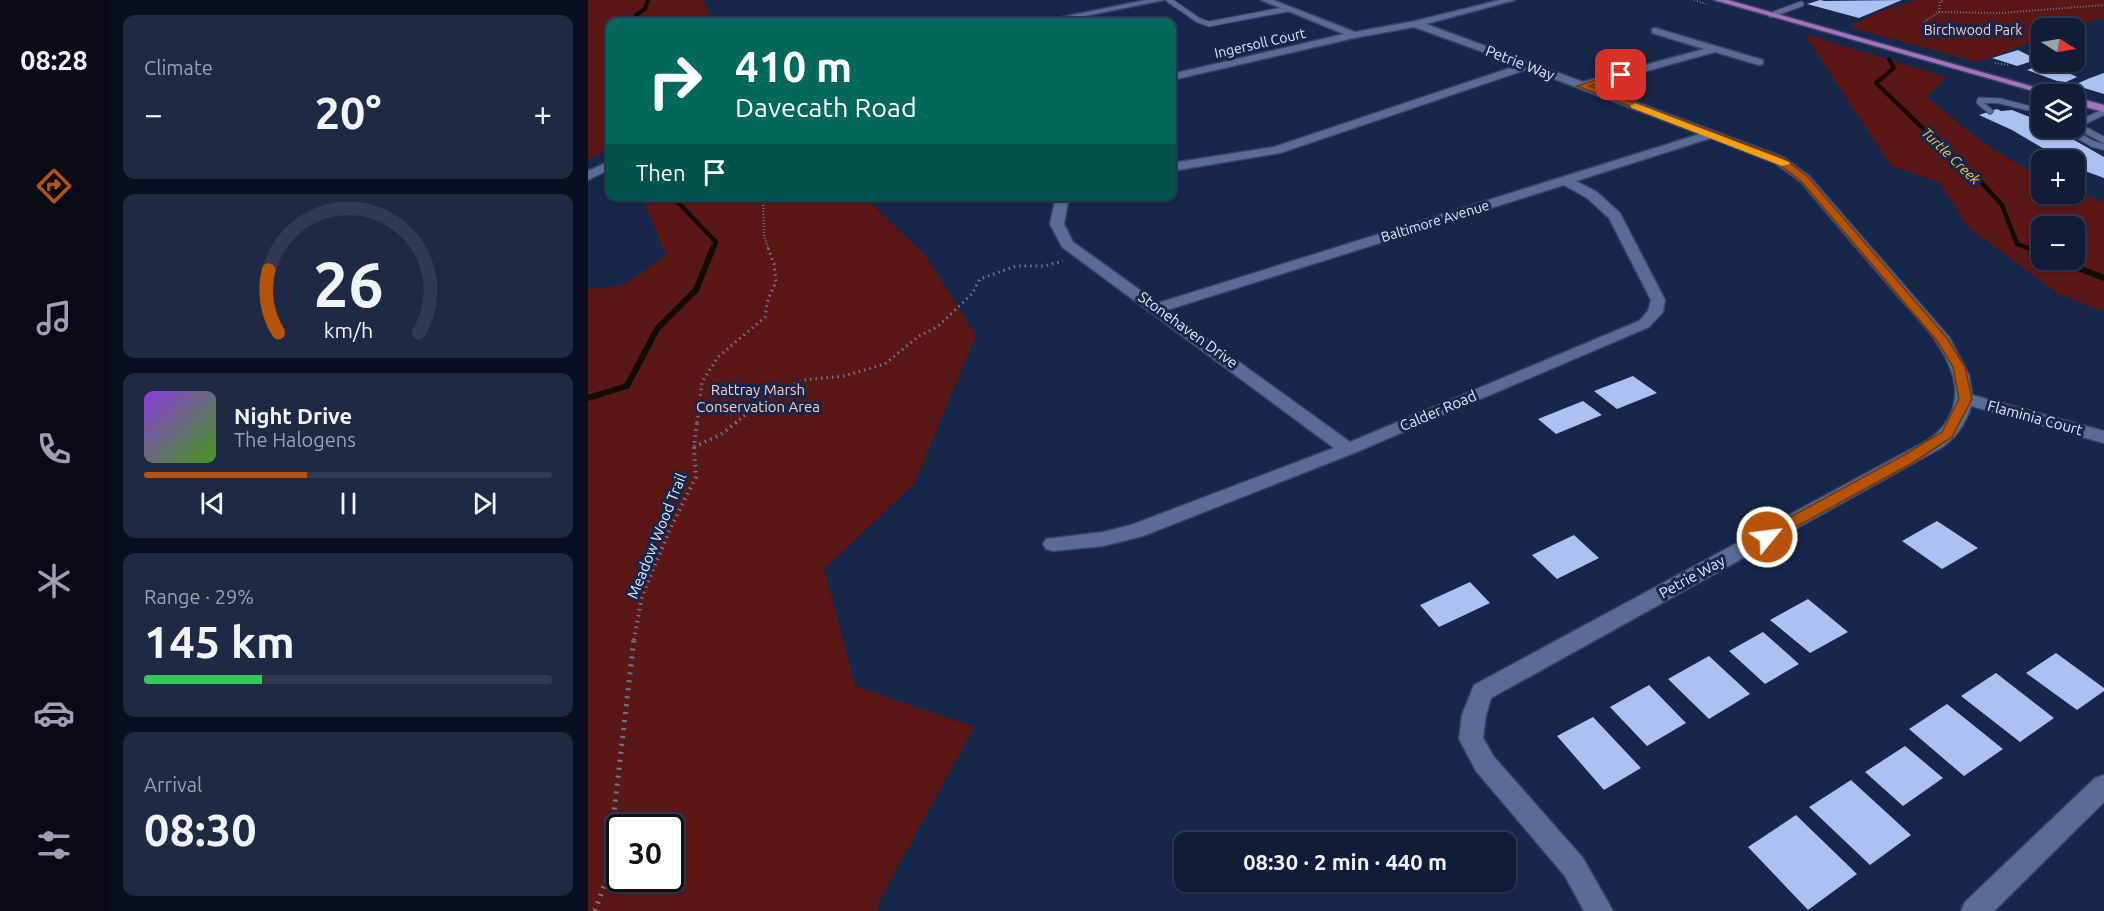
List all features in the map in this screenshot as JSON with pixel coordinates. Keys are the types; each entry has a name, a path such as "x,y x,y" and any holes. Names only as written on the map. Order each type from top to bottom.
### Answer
{"main road":[{"path":"1718,0 2031,88"},
{"path":"2085,104 2104,111"}],"street":[{"path":"1064,18 1160,0"},
{"path":"1265,0 1354,35"},
{"path":"1414,24 1511,0"},
{"name":"Petrie Way","path":"1354,35 1414,24 1427,27 1779,160 1805,179 1943,340 1959,367 1966,399 1947,434 1909,459 1482,692 1474,715 1471,740 1485,764 1574,867 1599,911"},
{"path":"1655,31 1759,62"},
{"name":"Ingersoll Court","path":"1176,76 1354,35"},
{"path":"1581,86 1715,49"},
{"path":"1176,166 1275,150 1527,66"},
{"name":"Baltimore Avenue","path":"1158,308 1712,134"},
{"path":"588,176 606,167"},
{"name":"Calder Road","path":"1053,544 1103,539 1136,531 1348,449 1644,324 1655,312 1658,300 1615,216 1592,195 1565,180"},
{"name":"Stonehaven Drive","path":"1062,201 1057,224 1067,244 1158,308 1348,449"},
{"name":"Flaminia Court","path":"1966,399 2104,437"},
{"path":"1975,911 2104,786"}],"lane":[{"path":"1169,0 1182,7 1186,13 1209,24 1288,9"},
{"path":"1771,15 1801,4"},
{"path":"1990,111 1979,102 1980,100 2000,101 2031,109"},
{"path":"2085,120 2104,111"},
{"path":"2085,130 2104,140"},
{"path":"2082,138 2104,147"}],"path":[{"path":"1939,12 1940,2 1944,0"},
{"path":"1924,22 1939,12 2001,13 2104,5"},
{"name":"Meadow Wood Trail","path":"595,911 606,880 633,648 642,596 670,529 696,477 694,447 702,382 718,357 765,317 768,299 776,282 774,264 764,236 763,201"},
{"path":"694,447 720,435 773,394 803,380 853,374 885,364 919,336 937,327 972,294 980,279 1016,266 1044,266 1084,255"}],"green space":[{"path":"588,0 703,0 713,18 606,18 606,150 588,159"},
{"name":"Birchwood Park","path":"1916,0 2104,0 2104,18 2085,23 2085,18 2031,18 2031,43 1977,62 1849,27 1878,12"},
{"path":"1804,34 1946,77 1927,97 1981,141 2031,171 2031,204 2085,204 2085,194 2104,203 2104,312 2057,293 1968,227 1939,182 1891,166"},
{"name":"Rattray Marsh Conservation Area","path":"643,201 868,201 925,255 976,335 914,484 824,569 855,686 974,727 879,901 877,911 588,911 588,289 624,285 666,255"}],"building":[{"path":"1820,0 1902,0 1859,18 1807,4"},
{"path":"2018,50 2031,56 2031,62 2017,66 1992,58"},
{"path":"2032,72 2067,72 2077,77 2066,82"},
{"path":"2104,73 2104,94 2085,88 2085,84 2076,84"},
{"path":"1997,109 2012,110 2031,118 2031,138 2071,138 2104,157 2104,178 2085,171 2085,150 2046,150 2012,130 1979,115"},
{"path":"1633,376 1657,393 1617,409 1594,391"},
{"path":"1583,401 1602,415 1556,434 1538,419"},
{"path":"1937,521 1978,548 1942,569 1902,541"},
{"path":"1574,535 1599,558 1557,579 1532,555"},
{"path":"1470,582 1490,603 1439,627 1420,605"},
{"path":"1808,599 1848,632 1810,653 1770,620"},
{"path":"1763,632 1799,664 1765,684 1729,651"},
{"path":"2056,653 2104,688 2104,691 2077,710 2026,673"},
{"path":"1709,656 1750,694 1709,719 1668,679"},
{"path":"1996,673 2054,718 2020,742 1961,696"},
{"path":"1649,685 1686,723 1647,746 1610,707"},
{"path":"1947,704 2003,749 1964,776 1909,729"},
{"path":"1593,717 1641,768 1604,790 1557,736"},
{"path":"1905,746 1943,778 1903,806 1865,772"},
{"path":"1851,780 1911,835 1870,865 1809,807"},
{"path":"1796,815 1857,874 1808,910 1748,847"}],"waterway":[{"path":"636,18 636,15 645,9 648,0"},
{"name":"Turtle Creek","path":"1889,59 1894,68 1876,83 1905,111"},
{"name":"Turtle Creek","path":"1904,110 1946,151 1974,174 2002,205 2017,244 2031,249"},
{"path":"677,201 716,242 713,250"},
{"path":"588,398 627,386 657,329 696,290 713,248"},
{"name":"Turtle Creek","path":"2083,270 2104,278"}],"slow traffic":[{"path":"1635,106 1785,164"}],"route":[{"path":"1621,75 1581,86 1779,160 1805,179 1943,340 1959,367 1966,399 1947,434 1909,459 1767,537"}]}
